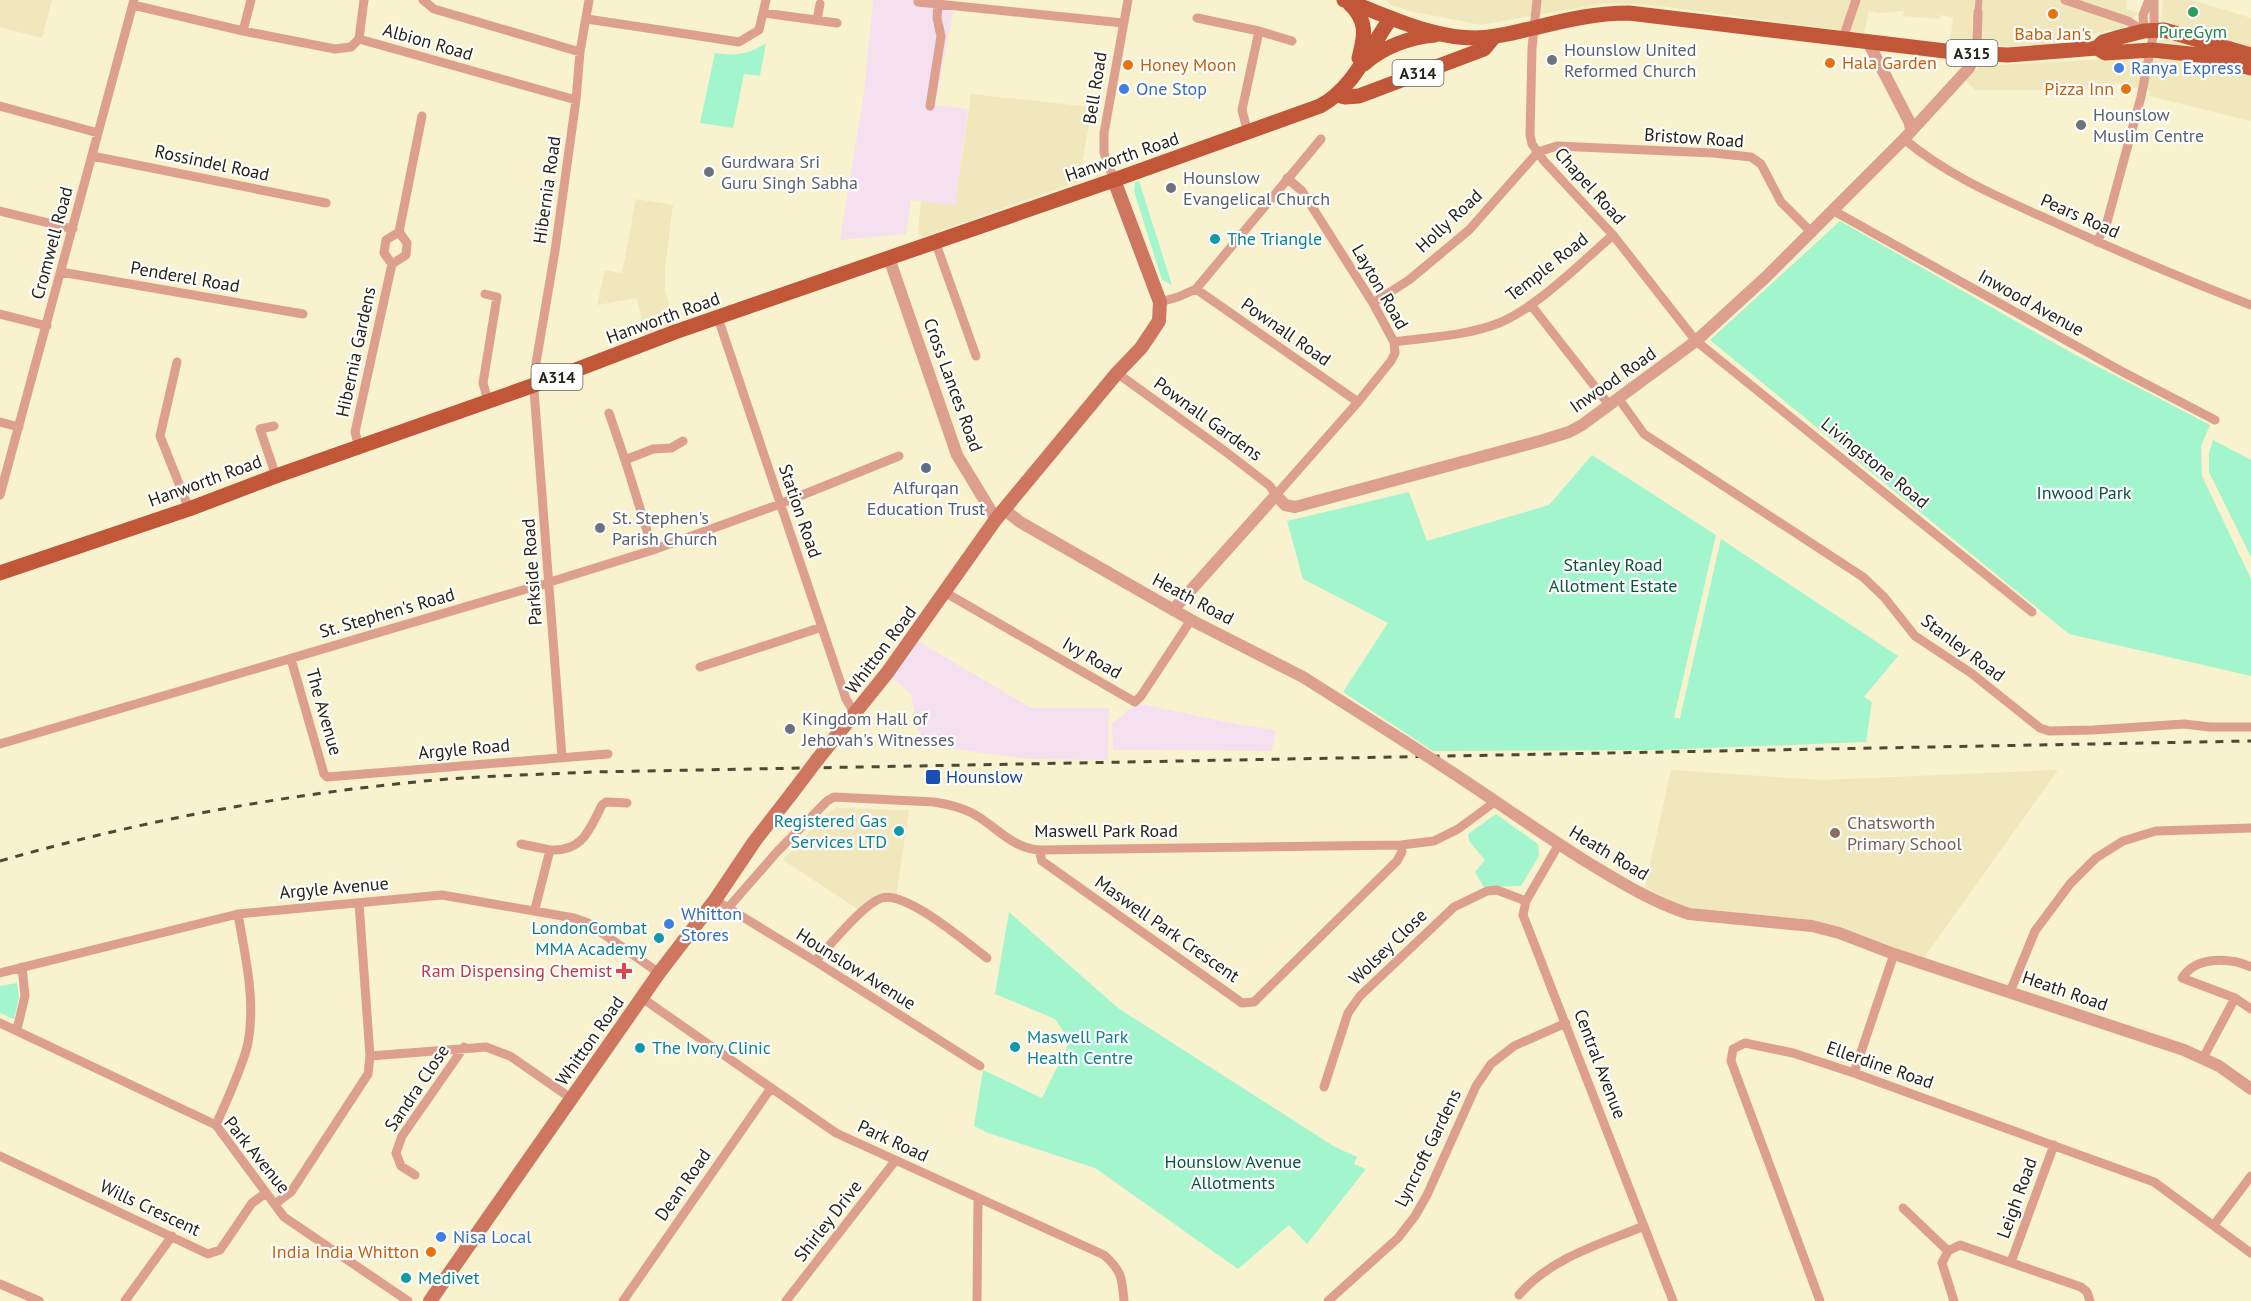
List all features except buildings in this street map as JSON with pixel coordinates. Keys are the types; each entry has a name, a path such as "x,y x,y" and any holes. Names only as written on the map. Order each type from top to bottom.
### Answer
{"main road":[{"path":"1345,0 1357,11 1363,24 1363,43 1356,71"},
{"name":"A315","path":"1345,0 1438,34 1476,38 1494,37"},
{"name":"Hanworth Road","path":"1337,95 1359,96 1484,49 1494,37 1601,14 1629,13 1975,53 2018,54 2097,48 2105,53 2152,50"},
{"name":"Hanworth Road","path":"0,573 189,509 718,318 1248,133 1320,105 1337,95 1393,19"},
{"path":"1370,59 1384,41 1393,19"},
{"name":"A315","path":"2149,32 2164,30 2251,55"},
{"name":"Hanworth Road","path":"2097,48 2103,42 2149,32"},
{"path":"2149,32 2161,39 2184,46 2199,55"},
{"name":"Hanworth Road","path":"1356,71 1370,59 1405,41 1438,34"},
{"name":"A315","path":"2152,50 2199,55 2251,68"},
{"path":"1114,180 1160,302"},
{"name":"Whitton Road","path":"430,1301 659,973 715,900 754,842 855,714 946,593 1000,514 1141,348 1159,321 1160,302"}],"street":[{"path":"243,31 251,0"},
{"path":"359,39 364,0"},
{"path":"423,0 434,9 580,52"},
{"name":"Hibernia Road","path":"535,384 536,363 555,251 576,100 580,52 589,0"},
{"path":"587,19 739,42 759,30 766,0"},
{"name":"Bell Road","path":"1114,180 1104,153 1104,133 1128,0"},
{"name":"Chapel Road","path":"1537,0 1533,28 1530,135 1532,144 1613,235 1696,341"},
{"path":"1843,38 1856,0"},
{"path":"1975,53 1979,0"},
{"path":"2065,0 2128,21 2149,32"},
{"path":"2097,242 2107,222 2152,50 2143,15 2149,0"},
{"path":"2149,32 2154,0"},
{"path":"918,2 1123,23"},
{"name":"Albion Road","path":"134,3 243,31 335,50 351,47 359,39 576,100"},
{"name":"Cromwell Road","path":"0,495 134,3"},
{"path":"817,20 820,4"},
{"path":"930,106 941,36 937,18 938,5"},
{"path":"764,14 837,23"},
{"path":"1197,18 1227,23 1292,41"},
{"path":"1248,133 1242,110 1259,31"},
{"path":"1868,42 1909,121 1908,134"},
{"name":"Inwood Road","path":"1276,495 1285,505 1295,507 1569,432 1614,402 1696,341 1812,233 1969,68 1975,53"},
{"path":"0,106 98,133"},
{"name":"Hibernia Gardens","path":"392,264 384,253 386,240 399,232 422,116"},
{"name":"Pears Road","path":"1908,134 1942,168 1970,183 2097,242 2192,283 2251,305"},
{"path":"1160,302 1196,289 1321,139"},
{"name":"Bristow Road","path":"1538,152 1557,147 1713,153 1751,157 1761,164 1781,202 1812,233"},
{"name":"Holly Road","path":"1373,303 1409,280 1469,230 1538,152"},
{"name":"Rossindel Road","path":"92,156 326,203"},
{"name":"Layton Road","path":"1276,495 1358,402 1395,353 1394,342 1373,303 1302,191 1287,178"},
{"path":"0,210 73,229"},
{"name":"Inwood Avenue","path":"1834,211 2121,371 2214,420"},
{"name":"Hibernia Gardens","path":"359,447 355,432 392,264 406,255 407,243 399,232"},
{"name":"Temple Road","path":"1394,342 1466,332 1500,323 1531,305 1613,235"},
{"path":"935,242 976,356"},
{"name":"Cross Lances Road","path":"889,258 957,455 1000,514"},
{"name":"Penderel Road","path":"61,272 303,314"},
{"name":"Pownall Road","path":"1196,289 1358,402"},
{"path":"485,294 498,297 483,383 488,401"},
{"name":"Stanley Road","path":"1531,305 1644,434 1863,577 1884,597 1915,636 1971,673 2040,728 2093,730 2184,724 2210,727 2251,727"},
{"path":"0,314 47,326"},
{"name":"Station Road","path":"718,318 846,699 855,714"},
{"name":"Livingstone Road","path":"1696,341 2032,612"},
{"path":"177,362 160,436 189,509"},
{"name":"Pownall Gardens","path":"1118,373 1226,452 1270,486 1276,495"},
{"name":"Parkside Road","path":"535,384 562,757"},
{"path":"609,413 653,550"},
{"path":"0,422 19,427"},
{"path":"274,426 260,429 276,476"},
{"path":"625,460 653,449 670,448 684,441"},
{"name":"St. Stephen's Road","path":"0,744 653,550 780,504 899,456"},
{"path":"1173,610 1276,495"},
{"name":"Heath Road","path":"1000,514 1020,522 1191,620 1303,677 1632,890 1689,914 1812,926 1839,933 1894,954 2204,1058 2235,1076 2251,1089"},
{"name":"Ivy Road","path":"946,593 1135,702 1191,620"},
{"path":"700,667 822,627"},
{"name":"The Avenue","path":"291,659 324,774"},
{"name":"Argyle Road","path":"324,774 327,777 608,754"},
{"name":"Maswell Park Road","path":"728,908 776,853 827,801 834,797 934,802 949,805 972,813 1018,845 1039,849 1401,845 1434,841 1458,829 1496,801"},
{"path":"521,844 558,851 577,845 584,838 602,805 606,802 627,803"},
{"path":"2010,992 2035,931 2070,884 2096,858 2123,841 2156,831 2251,828"},
{"path":"1526,901 1559,844"},
{"name":"Maswell Park Crescent","path":"1039,849 1042,861 1242,1003 1254,1002 1397,861 1402,852 1401,845"},
{"path":"535,909 550,850"},
{"name":"Wolsey Close","path":"1324,1087 1348,1013 1360,996 1454,907 1487,891 1497,890 1526,901"},
{"name":"Argyle Avenue","path":"0,973 238,914 442,895 535,909 588,923 659,973"},
{"path":"815,961 862,912 879,898 887,897 896,897 916,906 987,958"},
{"name":"Hounslow Avenue","path":"715,900 980,1066"},
{"name":"Central Avenue","path":"1526,901 1523,915 1673,1301"},
{"path":"275,1204 291,1192 368,1074 370,1056 359,903"},
{"path":"216,1125 248,1044 251,1019 249,982 238,914"},
{"path":"1854,1073 1894,954"},
{"path":"2251,967 2231,961 2212,961 2194,968 2182,978 2235,998 2251,1009"},
{"path":"17,1029 25,996 22,967"},
{"name":"Park Road","path":"642,998 836,1133 1104,1256 1117,1266 1122,1278 1124,1301"},
{"path":"2204,1058 2235,998"},
{"name":"Park Avenue","path":"0,1023 17,1029 216,1125 284,1217 408,1301"},
{"name":"Lyncroft Gardens","path":"1328,1301 1398,1238 1415,1216 1476,1086 1491,1064 1514,1046 1566,1023"},
{"name":"Ellerdine Road","path":"1820,1301 1731,1061 1733,1049 1744,1043 1793,1053 1854,1073 2154,1182 2251,1253"},
{"name":"Sandra Close","path":"415,1175 401,1166 396,1153 402,1136 464,1047"},
{"path":"370,1056 486,1047 510,1056 572,1099"},
{"name":"Dean Road","path":"623,1301 771,1089"},
{"name":"Leigh Road","path":"2011,1262 2054,1145"},
{"name":"Wills Crescent","path":"0,1156 208,1254 220,1250 252,1203 266,1193"},
{"name":"Shirley Drive","path":"786,1301 896,1161"},
{"path":"2214,1225 2251,1176"},
{"path":"977,1301 978,1198"},
{"path":"1903,1208 1948,1251"},
{"path":"1519,1295 1526,1287 1566,1258 1644,1226"},
{"path":"125,1301 172,1236"},
{"path":"1954,1301 1942,1263 1948,1251 1960,1245 2080,1287 2087,1292 2090,1301"},
{"path":"0,1284 39,1301"}],"shaded area":[{"path":"0,0 52,0 42,38 0,27"},
{"path":"873,0 933,0 955,3 935,105 968,109 955,205 911,200 906,234 840,240 864,93"},
{"path":"1385,0 2127,0 2126,9 2138,13 2125,27 2027,47 1950,42 1953,18 1941,15 1939,19 1903,16 1904,11 1879,13 1869,11 1864,33 1652,5 1605,3 1481,25 1410,11 1391,5"},
{"path":"2163,0 2192,0 2251,18 2251,121 2149,96 2150,91 2116,83 2111,90 1975,90 1965,80 1981,66 2107,59 2158,60"},
{"path":"971,94 1092,107 1079,181 922,237 918,232 921,201 955,204"},
{"path":"636,199 673,205 665,269 665,290 676,330 647,344 637,298 597,305 605,270 622,273"},
{"path":"913,638 1031,708 1109,708 1108,760 1030,759 946,748 929,741 917,728 911,694 887,673"},
{"path":"1141,704 1276,730 1272,751 1113,750 1112,724 1128,710"},
{"name":"Chatsworth Primary School","path":"1671,770 1821,780 2058,770 1923,959 1839,933 1686,910 1645,887"},
{"path":"836,808 909,810 896,897 887,896 862,912 783,860 826,814"}],"green space":[{"path":"766,43 760,76 744,74 733,128 700,123 715,53 742,54"},
{"path":"1139,181 1172,285 1162,280 1134,191 1135,182"},
{"name":"Inwood Park","path":"1840,221 2072,353 2210,425 2201,446 2202,476 2251,579 2251,676 2069,634 1710,340"},
{"path":"2213,440 2251,460 2251,557 2209,472 2209,453"},
{"name":"Stanley Road Allotment Estate","path":"1592,455 1716,535 1674,718 1680,718 1721,539 1898,656 1864,697 1872,702 1866,742 1658,750 1433,751 1343,692 1388,623 1303,579 1287,521 1409,492 1427,541 1549,505"},
{"path":"1496,814 1538,844 1539,856 1521,886 1484,887 1475,872 1485,860 1469,841 1468,834"},
{"name":"Hounslow Avenue Allotments","path":"1009,912 1118,1008 1335,1147 1357,1157 1354,1164 1366,1169 1307,1244 1289,1225 1238,1269 1095,1168 988,1133 974,1126 983,1070 1042,1098 1070,1041 1055,1019 995,994"},
{"path":"17,983 19,998 14,1019 0,1013 0,986"}],"railway":[{"path":"0,861 150,823 201,813 355,789 475,777 592,772 2251,741"}],"place":[{"name":"PureGym","path":"2193,12"},
{"name":"Baba Jan's","path":"2053,14"},
{"name":"Hounslow United Reformed Church","path":"1552,60"},
{"name":"Hala Garden","path":"1830,63"},
{"name":"Honey Moon","path":"1128,65"},
{"name":"Ranya Express","path":"2119,68"},
{"name":"One Stop","path":"1124,89"},
{"name":"Pizza Inn","path":"2126,89"},
{"name":"Hounslow Muslim Centre","path":"2081,125"},
{"name":"Gurdwara Sri Guru Singh Sabha","path":"709,172"},
{"name":"Hounslow Evangelical Church","path":"1171,188"},
{"name":"The Triangle","path":"1215,239"},
{"name":"Alfurqan Education Trust","path":"926,468"},
{"name":"St. Stephen's Parish Church","path":"600,528"},
{"name":"Kingdom Hall of Jehovah's Witnesses","path":"790,729"},
{"name":"Hounslow","path":"933,777"},
{"name":"Registered Gas Services LTD","path":"899,831"},
{"name":"Chatsworth Primary School","path":"1835,833"},
{"name":"Whitton Stores","path":"669,924"},
{"name":"LondonCombat MMA Academy","path":"659,938"},
{"name":"Ram Dispensing Chemist","path":"624,971"},
{"name":"Maswell Park Health Centre","path":"1015,1047"},
{"name":"The Ivory Clinic","path":"640,1048"},
{"name":"Nisa Local","path":"441,1237"},
{"name":"India India Whitton","path":"431,1252"},
{"name":"Medivet","path":"406,1278"}]}
